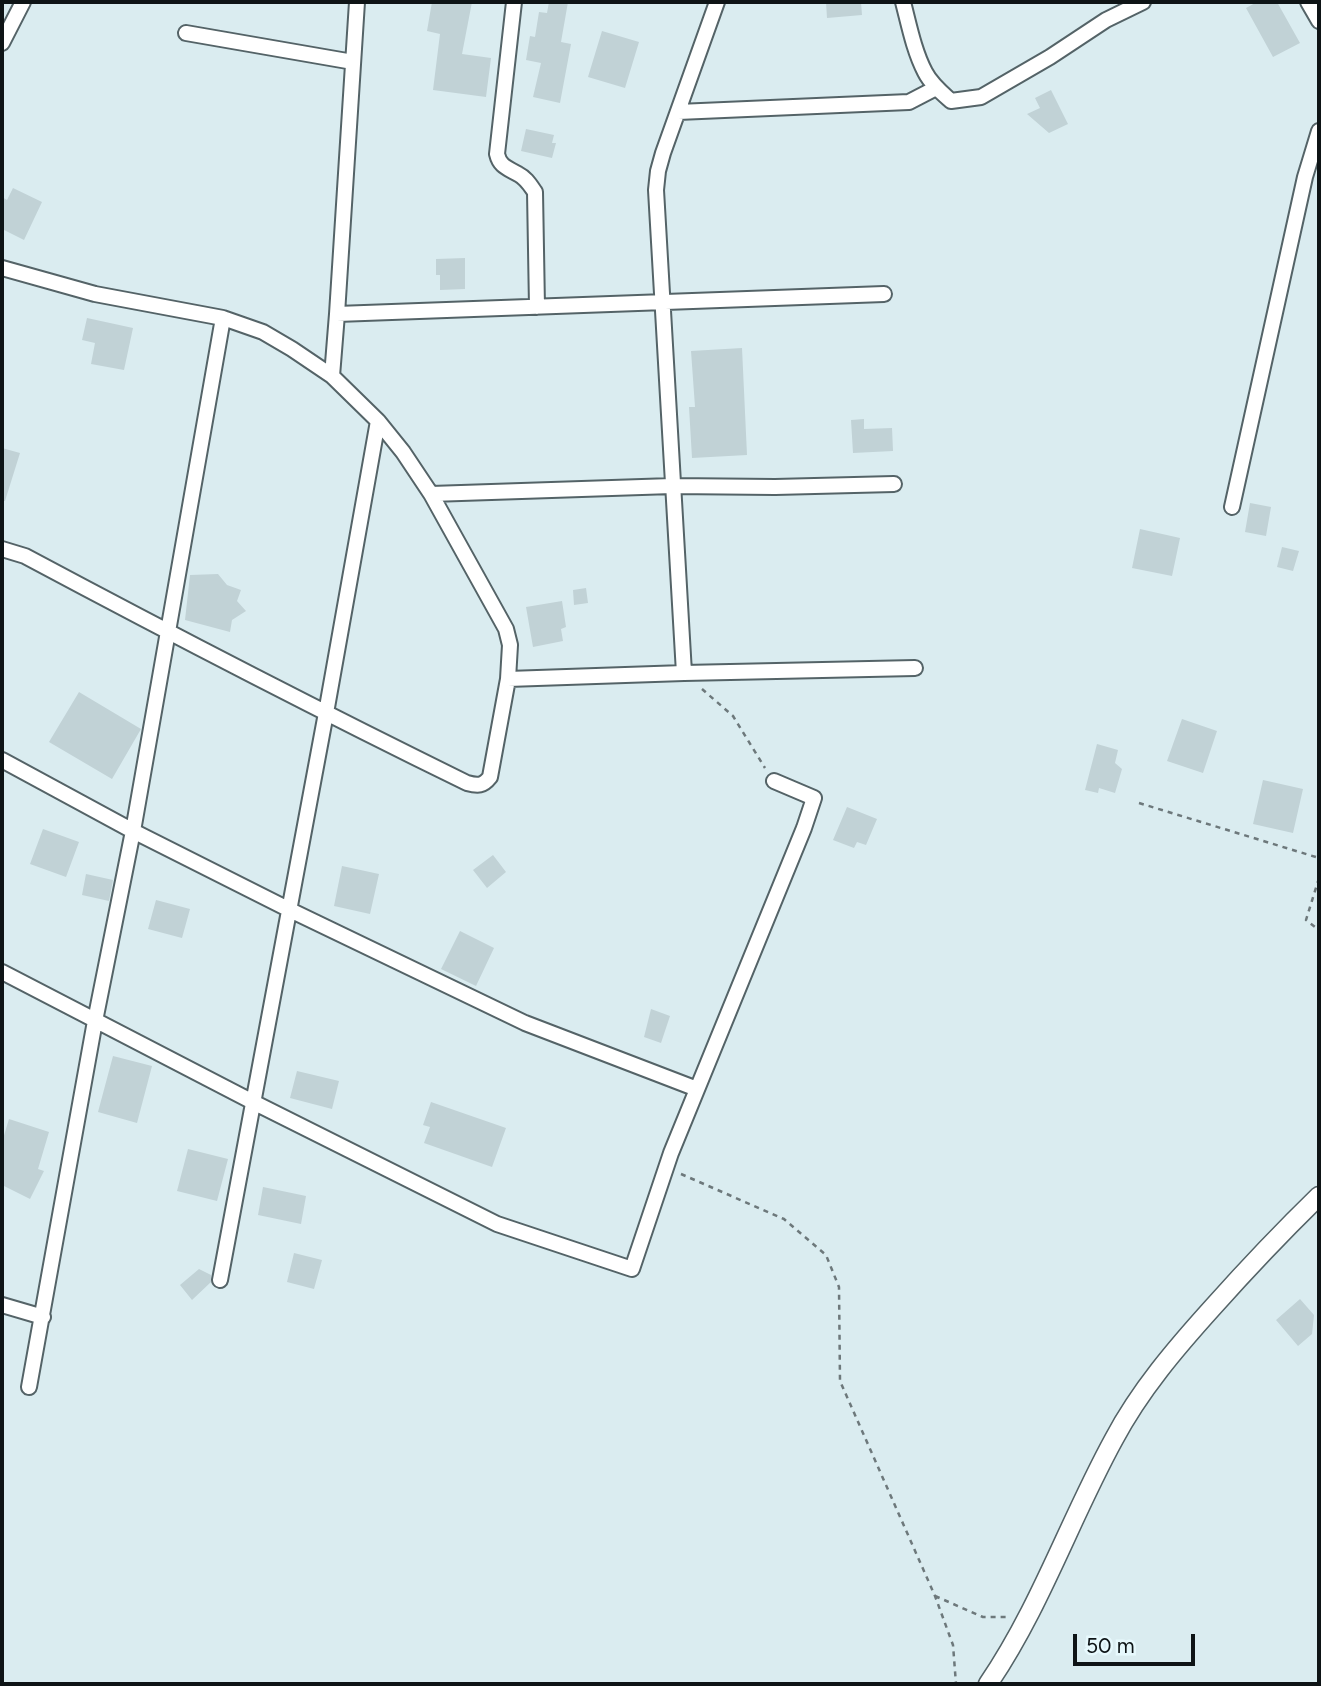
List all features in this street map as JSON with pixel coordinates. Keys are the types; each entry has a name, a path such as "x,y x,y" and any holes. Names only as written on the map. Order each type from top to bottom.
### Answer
{"street":[{"path":"2,43 23,2"},
{"path":"331,376 357,2"},
{"path":"514,2 497,154 499,162 519,174 535,192 537,307"},
{"path":"684,673 656,190 663,153 717,2"},
{"path":"903,2 925,73 936,88 951,101 981,97 1050,57 1106,20 1143,2"},
{"path":"1308,2 1319,21"},
{"path":"186,33 353,62"},
{"path":"678,112 909,102 936,88"},
{"path":"1232,507 1305,177 1319,131"},
{"path":"2,268 95,294 223,318 262,332 331,376 378,421 431,494 506,629 510,645 508,679 490,777 477,786 467,783 168,632 25,556 2,549"},
{"path":"337,314 884,294"},
{"path":"29,1387 95,1020 133,831 223,318"},
{"path":"220,1280 378,421"},
{"path":"431,494 672,486 894,484"},
{"path":"508,679 915,668"},
{"path":"2,760 133,831 290,910 526,1023 697,1090"},
{"path":"2,972 497,1224 632,1269 671,1153 814,798 774,781"},
{"path":"988,1684 1028,1616 1115,1437 1145,1389 1183,1340 1255,1260 1319,1196"},
{"path":"2,1305 43,1317"}],"path":[{"path":"684,673 733,716 774,781"},
{"path":"1139,803 1319,858"},
{"path":"1319,878 1306,920 1319,930"},
{"path":"671,1153 679,1174 785,1219 826,1255 839,1287 840,1381 953,1645 956,1684"},
{"path":"934,1596 983,1617 1028,1616"}],"building":[{"path":"432,2 472,2 462,54 491,58 486,97 433,90 440,34 427,31"},
{"path":"549,2 568,2 561,42 571,44 560,103 533,97 541,63 526,60 530,36 535,37 539,12 547,13"},
{"path":"826,2 861,2 862,15 827,18"},
{"path":"1257,2 1277,2 1300,43 1273,57 1246,8"},
{"path":"602,31 639,42 625,88 588,77"},
{"path":"1051,90 1068,124 1049,133 1027,114 1040,108 1035,98"},
{"path":"526,129 554,135 552,143 556,143 552,158 521,151"},
{"path":"13,188 42,202 24,240 2,229 2,197 7,200"},
{"path":"465,258 465,289 440,290 436,259"},
{"path":"87,318 133,328 124,370 91,364 95,343 82,340"},
{"path":"742,348 747,455 692,458 689,407 695,407 691,351"},
{"path":"864,419 864,429 892,428 893,451 853,453 851,420"},
{"path":"2,448 20,453 5,501 2,501"},
{"path":"1250,503 1271,507 1266,536 1245,532"},
{"path":"1140,529 1180,538 1172,576 1132,568"},
{"path":"1282,547 1299,551 1293,571 1277,567"},
{"path":"218,574 227,585 241,590 237,601 246,611 232,620 230,632 185,620 190,575"},
{"path":"586,588 588,603 574,605 573,590"},
{"path":"562,601 566,627 561,629 563,641 533,647 526,607"},
{"path":"79,692 141,729 112,779 49,742"},
{"path":"1182,719 1217,731 1203,773 1167,761"},
{"path":"1097,744 1118,750 1115,763 1122,769 1115,793 1099,788 1098,793 1085,790"},
{"path":"1263,780 1303,789 1293,833 1253,824"},
{"path":"847,807 877,819 866,845 857,842 854,848 833,840"},
{"path":"43,829 79,842 66,877 30,864"},
{"path":"493,855 506,872 487,888 473,870"},
{"path":"342,866 379,874 370,914 334,906"},
{"path":"86,874 113,880 109,901 82,895"},
{"path":"156,900 190,909 182,938 148,929"},
{"path":"460,931 494,948 476,986 441,969"},
{"path":"651,1009 670,1016 661,1043 644,1037"},
{"path":"113,1056 152,1066 137,1123 98,1112"},
{"path":"297,1071 339,1081 332,1109 290,1098"},
{"path":"431,1102 506,1128 492,1167 424,1143 430,1127 423,1125"},
{"path":"9,1119 49,1132 38,1169 44,1171 30,1199 2,1185 2,1142"},
{"path":"188,1149 228,1159 217,1201 177,1191"},
{"path":"263,1187 306,1196 301,1224 258,1215"},
{"path":"294,1253 322,1260 314,1289 287,1282"},
{"path":"199,1269 211,1275 211,1282 192,1300 180,1285"},
{"path":"1300,1299 1314,1315 1312,1334 1298,1346 1276,1320"}]}
